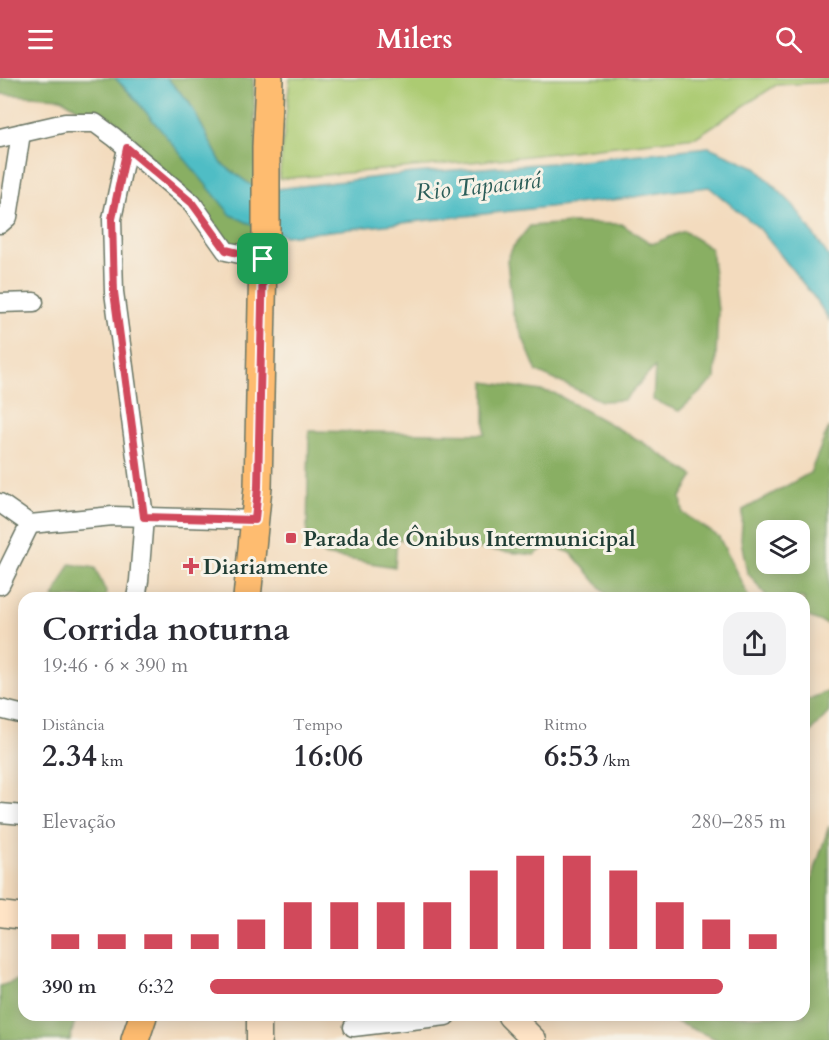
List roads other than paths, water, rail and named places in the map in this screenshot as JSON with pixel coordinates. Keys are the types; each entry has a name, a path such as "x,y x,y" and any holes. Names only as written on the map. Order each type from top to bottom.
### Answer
{"main road":[{"path":"248,592 258,487 269,78"},
{"path":"259,592 269,498 273,373 273,259 264,250"},
{"path":"135,1040 141,1021"}],"street":[{"path":"0,138 65,123 94,123 192,203 226,250 264,250"},
{"path":"0,224 8,217 21,133"},
{"path":"127,148 112,219 114,292 144,517 137,592"},
{"path":"0,303 33,302"},
{"path":"0,503 30,524 113,516 255,520"},
{"path":"0,585 30,524"},
{"path":"0,710 18,714"},
{"path":"0,813 18,814"},
{"path":"0,914 18,916"},
{"path":"259,1021 259,1040"},
{"path":"353,1027 404,1021"},
{"path":"515,1021 534,1040"}],"water":[{"name":"Rio Tapacurá","path":"115,78 167,78 189,102 222,164 259,191 413,173 551,163 709,147 755,167 794,206 829,257 829,320 817,301 760,229 709,187 621,199 285,236 259,228 231,215 131,94"}],"place":[{"name":"Parada de Ônibus Intermunicipal","path":"291,538"},
{"name":"Diariamente","path":"191,566"}]}
